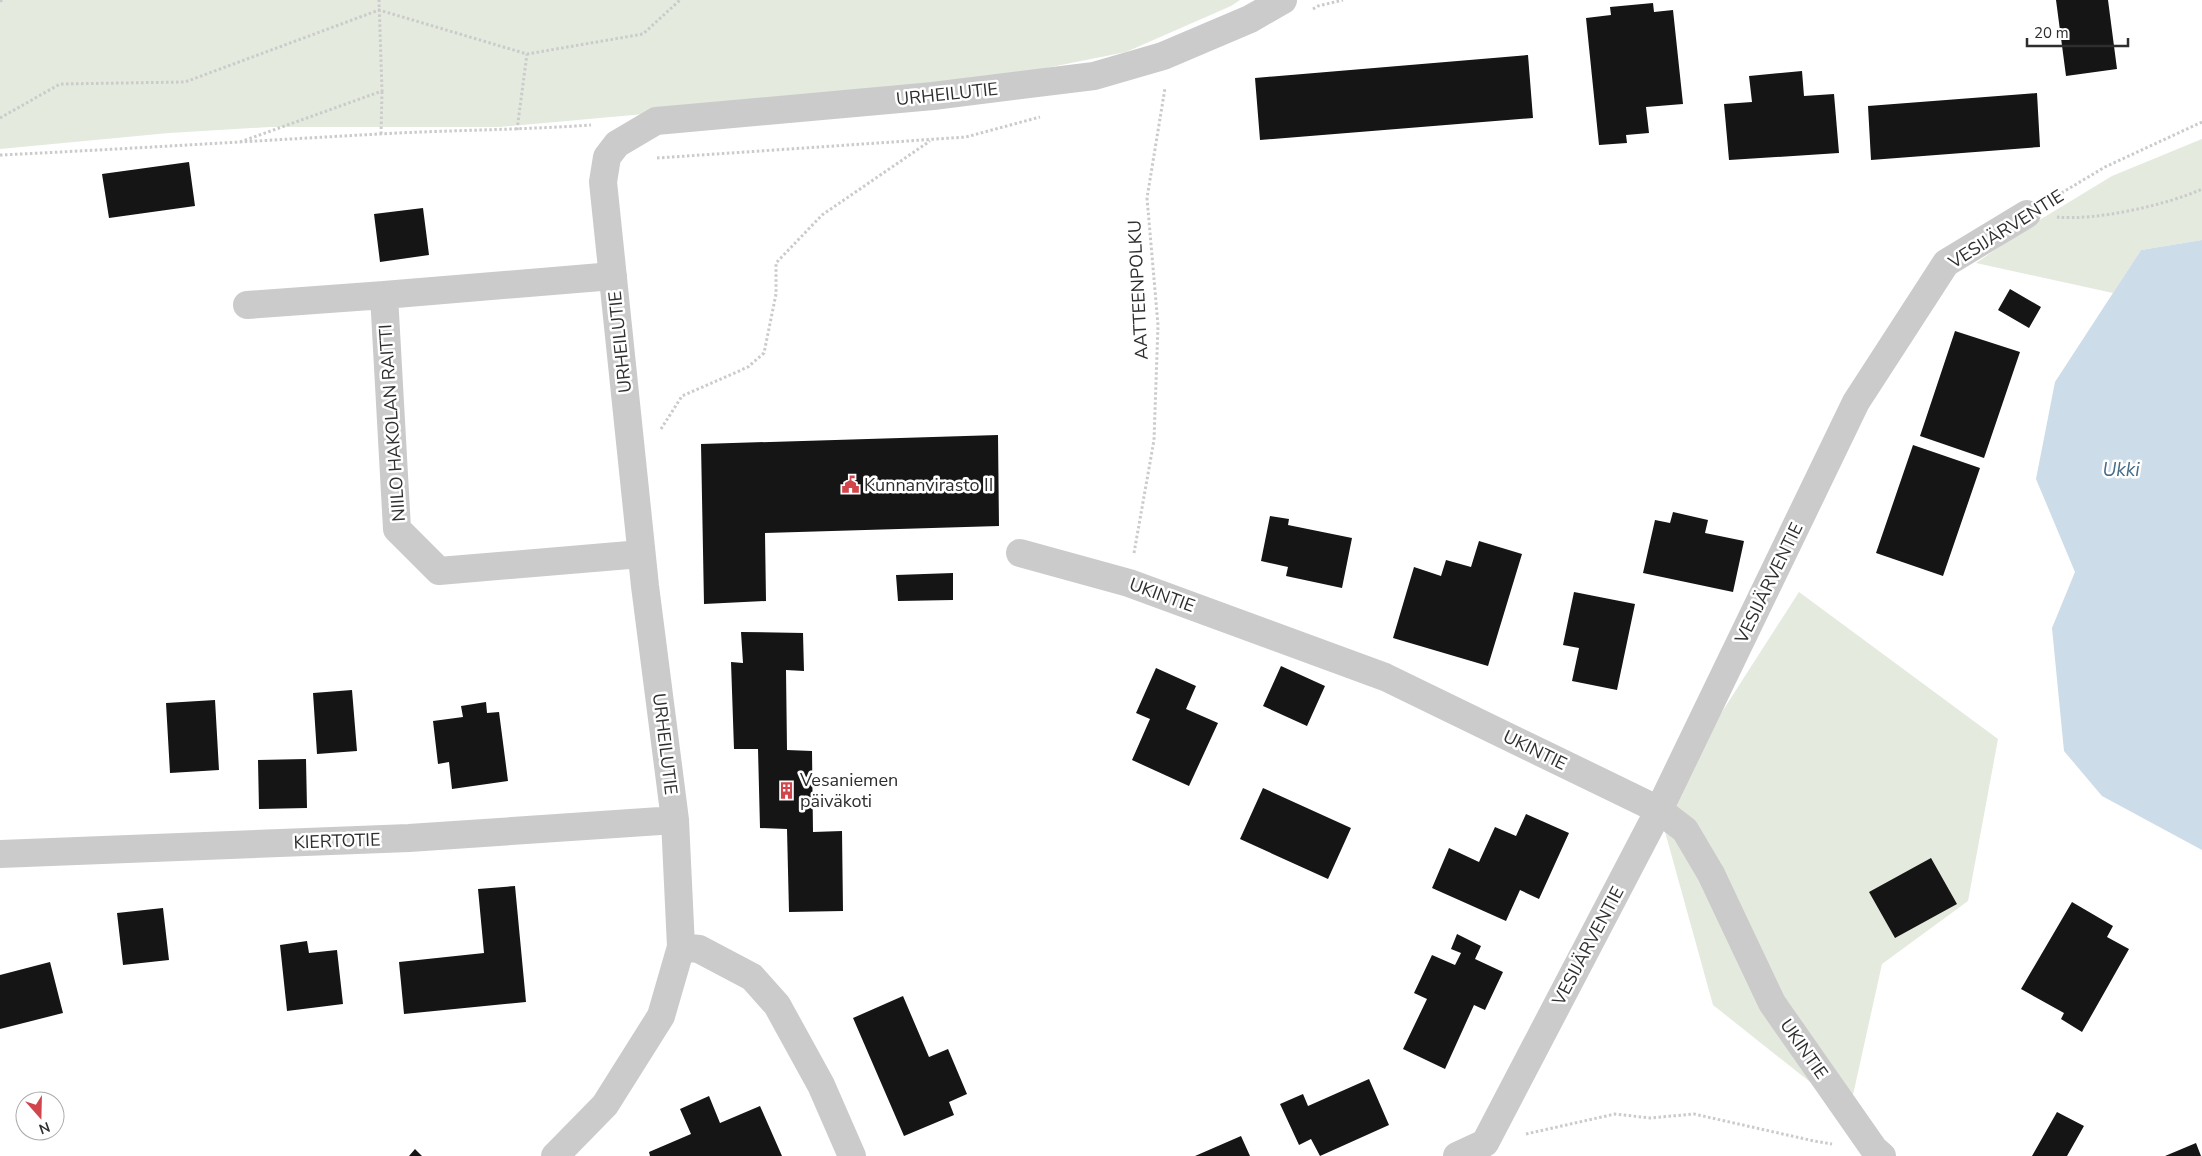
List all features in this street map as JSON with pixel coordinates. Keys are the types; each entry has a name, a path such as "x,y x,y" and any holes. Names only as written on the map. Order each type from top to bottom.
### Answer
{"street":[{"name":"URHEILUTIE","path":"555,1156 605,1105 662,1016 681,947 675,820 642,554 603,182 607,157 618,144 656,121 924,97 1094,76 1163,56 1250,19 1283,0"},
{"name":"VESIJÄRVENTIE","path":"1485,1143 1659,810 1856,402 1946,264 2027,214"},
{"path":"247,305 613,276"},
{"name":"NIILO HAKOLAN RAITTI","path":"384,295 398,529 439,571 642,554"},
{"name":"UKINTIE","path":"1020,553 1129,583 1385,677 1659,810 1685,830 1711,874 1772,1003 1878,1152"},
{"name":"KIERTOTIE","path":"0,854 409,838 675,820"},
{"path":"681,947 699,949 752,977 776,1005 822,1085 852,1156"},
{"path":"1457,1156 1485,1143"}],"path":[{"path":"0,1 4,0"},
{"path":"379,0 382,91 381,134"},
{"path":"0,118 60,84 185,82 379,10 527,54 643,34 680,0"},
{"path":"1316,0 1318,6"},
{"path":"1311,10 1318,6 1343,0"},
{"path":"517,130 527,54"},
{"name":"AATTEENPOLKU","path":"1129,583 1154,440 1158,325 1147,198 1165,84 1156,86"},
{"path":"235,144 382,91"},
{"path":"656,158 966,137 1047,115"},
{"name":"VESIJÄRVENTIE","path":"2027,214 2105,167 2202,122"},
{"path":"0,155 235,144 381,134 517,130 597,125"},
{"path":"657,435 682,396 748,367 764,353 776,294 776,263 822,215 932,140"},
{"path":"2027,214 2068,219 2118,212 2180,199 2202,189"},
{"path":"1485,1143 1615,1114 1650,1118 1694,1114 1814,1142 1878,1152"}],"shaded area":[{"path":"0,0 1240,0 1231,6 1126,52 956,86 499,127 270,127 169,133 0,149"},
{"path":"2202,139 2202,240 2141,250 2113,293 1976,263 2033,224 2112,176"},
{"path":"1799,592 1998,739 1968,901 1882,964 1849,1113 1713,1005 1659,810"}],"water":[{"name":"Ukki","path":"2202,240 2202,850 2102,796 2064,751 2052,628 2075,572 2036,479 2055,382 2141,250"}],"building":[{"path":"2056,0 2108,0 2117,69 2066,76"},
{"path":"1653,3 1654,12 1673,10 1683,104 1646,107 1649,133 1626,135 1627,143 1599,145 1586,18 1611,15 1610,7"},
{"path":"1528,55 1533,118 1260,140 1255,78"},
{"path":"1802,71 1804,96 1834,94 1839,153 1729,160 1724,104 1752,102 1749,76"},
{"path":"2037,93 2040,147 1871,160 1868,106"},
{"path":"189,162 195,206 109,218 102,174"},
{"path":"423,208 429,255 380,262 374,214"},
{"path":"2010,289 2041,307 2029,328 1998,310"},
{"path":"1955,331 2020,352 1984,458 1920,436"},
{"name":"Kunnanvirasto II","path":"998,435 999,526 765,533 766,601 704,604 701,444"},
{"path":"1913,445 1980,468 1943,576 1876,553"},
{"path":"1673,512 1708,520 1705,533 1744,541 1733,592 1643,573 1655,520 1670,523"},
{"path":"1270,516 1289,519 1288,525 1352,538 1342,588 1286,576 1288,567 1261,561"},
{"path":"1479,541 1522,554 1488,666 1393,638 1414,567 1441,576 1446,560 1471,567"},
{"path":"953,573 953,600 898,601 896,575"},
{"path":"1574,592 1635,604 1617,690 1572,681 1579,648 1563,645"},
{"name":"Vesaniemen päiväkoti","path":"741,632 803,633 804,671 786,670 787,750 812,751 813,832 842,831 843,911 789,912 787,829 760,828 758,749 734,749 731,662 743,663"},
{"path":"1281,666 1325,686 1307,726 1263,706"},
{"path":"1156,668 1196,686 1186,709 1218,723 1189,786 1132,760 1150,719 1136,713"},
{"path":"352,690 357,751 317,754 313,693"},
{"path":"215,700 219,770 170,773 166,703"},
{"path":"486,702 487,713 499,712 508,781 452,789 449,762 438,764 433,721 463,717 461,706"},
{"path":"306,759 307,808 259,809 258,760"},
{"path":"1263,788 1351,828 1328,879 1240,839"},
{"path":"1526,814 1569,833 1539,899 1520,890 1506,921 1432,888 1449,848 1479,862 1495,827 1516,836"},
{"path":"1931,858 1957,904 1895,938 1869,892"},
{"path":"515,886 526,1002 404,1014 399,962 484,953 478,889"},
{"path":"2072,902 2113,926 2107,937 2129,949 2082,1032 2061,1019 2064,1013 2021,989"},
{"path":"163,908 169,960 123,965 117,913"},
{"path":"1457,934 1481,946 1475,959 1503,972 1485,1010 1474,1005 1445,1069 1403,1049 1427,999 1414,993 1432,955 1455,965 1461,953 1451,949"},
{"path":"307,941 309,953 337,950 343,1004 287,1011 280,945"},
{"path":"50,962 63,1013 0,1029 0,975"},
{"path":"903,996 929,1057 948,1049 967,1094 949,1102 954,1115 904,1136 853,1018"},
{"path":"1369,1079 1389,1125 1320,1156 1311,1139 1299,1145 1280,1104 1303,1094 1308,1106"},
{"path":"709,1096 720,1123 760,1106 782,1156 650,1156 649,1152 691,1134 680,1109"},
{"path":"2057,1112 2084,1126 2067,1156 2032,1156"},
{"path":"1241,1136 1250,1156 1195,1156"},
{"path":"2196,1143 2201,1156 2165,1156"},
{"path":"415,1149 422,1156 409,1156"}],"place":[{"name":"Kunnanvirasto II","path":"850,485"},
{"name":"Vesaniemen päiväkoti","path":"786,790"}]}
